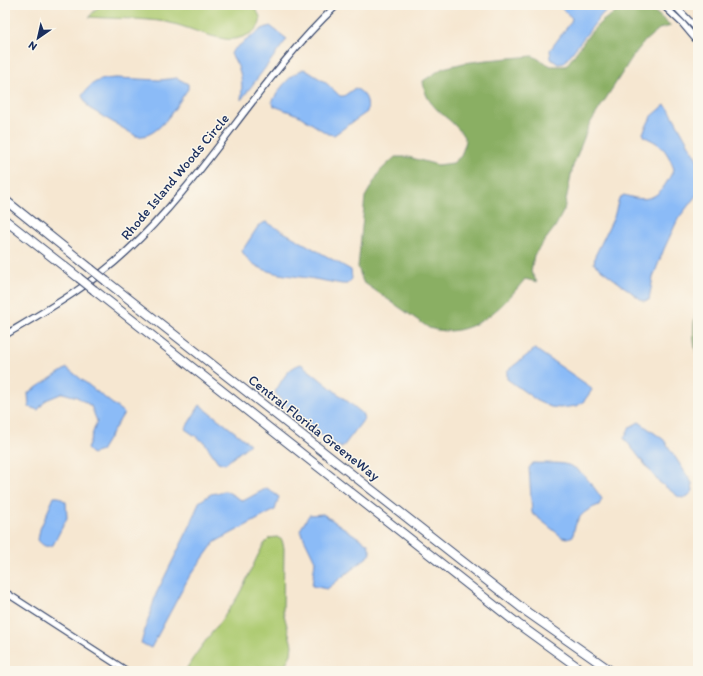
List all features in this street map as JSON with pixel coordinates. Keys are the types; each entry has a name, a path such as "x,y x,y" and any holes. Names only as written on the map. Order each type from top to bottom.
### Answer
{"highway":[{"name":"Central Florida GreeneWay","path":"5,200 521,607 590,658 612,671"},
{"name":"Central Florida GreeneWay","path":"5,220 518,624 584,671"}],"street":[{"name":"Rhode Island Woods Circle","path":"5,336 86,284 119,258 137,241 167,209 308,34 336,5"},
{"path":"663,5 682,22 698,42"},
{"path":"674,5 698,30"},
{"path":"5,592 13,595 127,671"}],"green space":[{"path":"100,5 250,5 258,12 260,19 259,25 248,35 240,38 225,39 210,36 166,22 89,17"},
{"path":"635,5 647,5 671,26 659,29 645,41 633,56 589,125 573,166 564,210 555,227 534,255 531,272 537,282 525,279 506,301 483,320 458,330 444,331 429,328 363,282 358,267 365,197 380,171 395,157 408,157 438,165 453,163 461,156 466,141 455,125 429,100 425,92 423,81 443,68 487,60 533,56 551,66 566,66 594,28 610,16"},
{"path":"698,300 698,359 694,343 694,330"},
{"path":"277,537 282,540 284,548 283,611 292,645 291,654 286,664 277,671 185,671 238,596 264,544 270,538"}],"water":[{"path":"561,5 617,5 603,13 564,63 558,64 551,59 550,50 571,22 572,18 562,9"},
{"path":"270,26 287,39 241,100 242,87 240,71 231,54 233,50 262,29"},
{"path":"304,69 325,82 340,96 344,96 355,88 359,90 366,98 368,104 367,112 334,135 328,134 298,115 274,106 272,102 282,87 294,74"},
{"path":"116,78 160,80 177,78 188,84 188,89 166,120 159,127 152,133 144,136 136,136 89,108 82,96 89,87 96,82"},
{"path":"665,105 669,109 698,161 698,193 678,219 653,277 649,300 643,301 594,264 595,256 614,217 619,198 624,195 634,198 650,198 660,191 665,185 674,169 664,149 645,137 643,133 651,117"},
{"path":"266,222 351,270 352,279 347,284 342,284 271,272 254,264 247,259 242,251 259,225"},
{"path":"535,349 589,386 592,390 584,401 577,406 560,408 551,407 539,402 507,379 507,371"},
{"path":"301,364 362,413 364,419 342,448 325,438 296,415 287,407 275,392 288,372"},
{"path":"67,368 124,413 101,451 92,454 87,449 97,421 91,406 77,397 63,393 46,400 38,410 29,407 28,393"},
{"path":"200,405 250,444 225,464 218,462 204,442 185,429"},
{"path":"639,422 664,440 692,483 693,491 688,496 683,498 679,497 658,481 624,438 630,427"},
{"path":"533,463 559,463 569,465 577,469 593,486 602,499 599,505 588,510 581,516 576,524 573,536 568,538 562,537 532,513 529,468"},
{"path":"267,488 279,497 275,510 215,542 189,577 151,648 141,643 156,594 191,524 199,502 211,494 226,491 243,501"},
{"path":"54,497 59,497 66,502 67,518 53,545 46,546 38,540 40,529"},
{"path":"323,514 368,544 371,554 327,589 312,586 315,561 300,530 309,515"}]}
